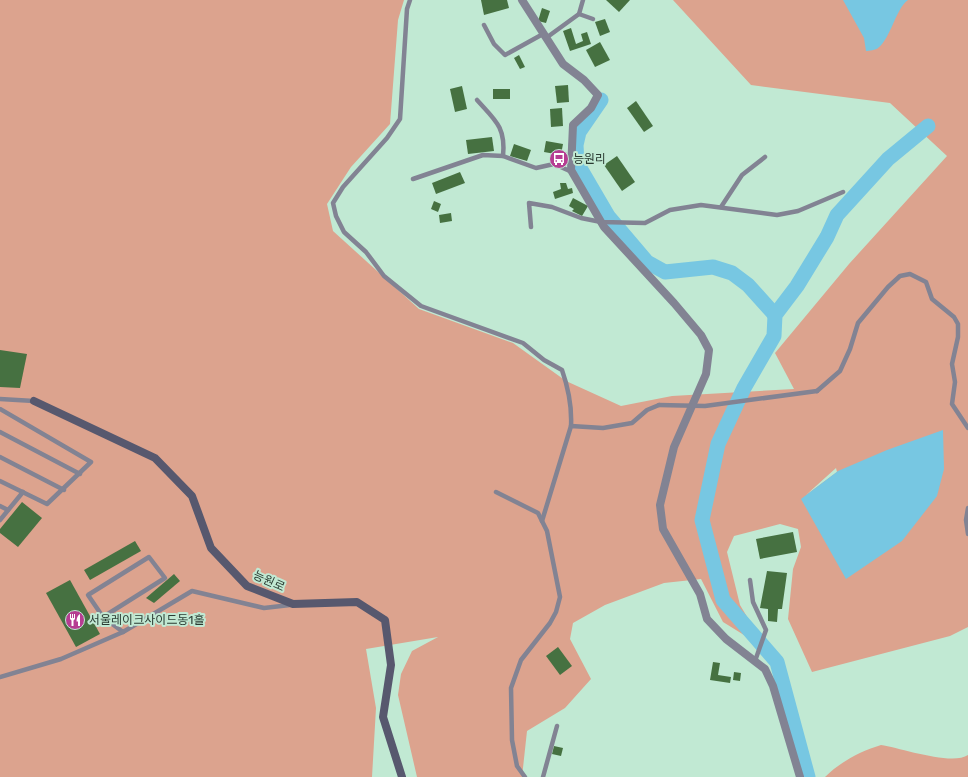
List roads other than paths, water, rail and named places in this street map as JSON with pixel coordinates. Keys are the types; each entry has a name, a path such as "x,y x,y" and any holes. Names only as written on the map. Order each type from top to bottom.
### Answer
{"street":[{"path":"522,0 563,64 584,80 598,95 591,108 573,125 572,172 601,222 701,335 709,350 706,374 674,447 660,505 663,529 700,594 708,620 726,639 756,660 765,669 773,686 800,777"},
{"name":"능원로","path":"34,401 155,458 192,496 211,548 247,586 293,604 357,602 385,620 391,665 383,717 402,777"}],"lane":[{"path":"410,0 407,9 400,119 387,138 343,187 332,203 336,216 344,232 366,252 384,276 421,306 523,344 544,360 562,370 570,395 572,409 571,426 542,521"},
{"path":"484,25 494,44 505,55 544,36 579,14 583,0"},
{"path":"579,14 593,19"},
{"path":"477,100 500,125 504,136 503,156"},
{"path":"414,179 483,155 503,156 536,168 554,164 572,172"},
{"path":"721,207 742,175 765,157"},
{"path":"531,227 529,203 552,207 581,218 601,222 621,221 646,223 670,210 701,205 777,215 798,211 843,192"},
{"path":"571,426 604,428 632,423 647,410 659,405 705,406 817,391 840,371 850,349 858,323 888,287 900,276 910,274 926,282 932,299 954,317 958,324 958,337 952,364 955,382 952,404 968,428"},
{"path":"0,399 34,401"},
{"path":"0,409 91,462 64,490 47,504 0,481"},
{"path":"0,432 80,474"},
{"path":"0,458 64,490"},
{"path":"0,520 23,492"},
{"path":"496,492 538,513 547,531 560,597 556,612 550,623 521,660 511,688 512,740 517,766 525,777"},
{"path":"0,506 8,510"},
{"path":"968,508 966,520 968,534"},
{"path":"103,617 165,578 149,557 88,595 103,617 123,632"},
{"path":"750,580 753,602 766,630 756,660"},
{"path":"0,677 61,659 123,632 192,591 264,608 293,604"},
{"path":"543,777 557,726"}],"water":[{"path":"843,0 908,0 900,9 883,43 877,49 866,51 864,38"},
{"path":"943,430 944,469 937,496 902,541 846,579 801,499 838,471 887,450"}],"waterway":[{"path":"601,100 579,132 576,145 577,163 608,216 647,262 665,272 713,267 732,273 748,285 775,315"},
{"path":"808,777 777,662 723,600 702,520 718,444 744,388 774,336 775,315 797,286 827,237 837,215 888,159 928,126"}],"place":[{"name":"능원리","path":"559,159"},
{"name":"서울레이크사이드동1홀","path":"75,620"}]}
